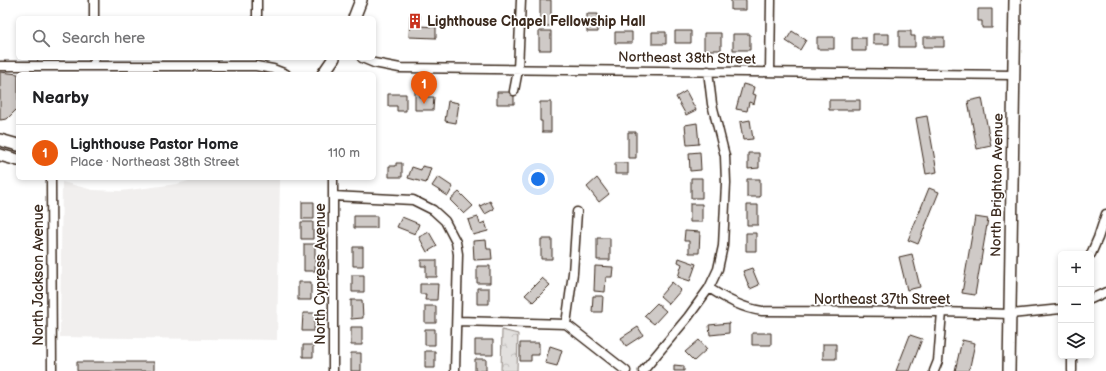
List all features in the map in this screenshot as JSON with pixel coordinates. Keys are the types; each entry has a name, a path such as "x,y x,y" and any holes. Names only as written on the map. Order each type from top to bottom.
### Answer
{"main road":[{"path":"355,16 361,0"},
{"name":"North Brighton Avenue","path":"1009,371 1015,0"},
{"path":"324,72 333,60"},
{"path":"0,140 16,144"},
{"path":"0,155 16,159"}],"street":[{"path":"94,0 94,16"},
{"path":"257,0 257,16"},
{"path":"514,91 518,70 521,0"},
{"path":"770,72 771,0"},
{"name":"Northeast 38th Street","path":"367,60 381,65 400,68 1014,75"},
{"path":"0,66 50,70 94,62 256,62 281,72"},
{"path":"642,371 688,317 709,288 718,269 723,246 726,183 725,156 712,104 708,71"},
{"name":"North Jackson Avenue","path":"51,180 52,371"},
{"name":"North Cypress Avenue","path":"333,180 333,371"},
{"path":"333,196 413,200 433,210 445,221 456,242 458,254 455,371"},
{"path":"566,324 573,273 577,212"},
{"path":"1092,251 1106,214"},
{"name":"Northeast 37th Street","path":"709,288 735,304 749,309 762,311 1010,314 1058,309"},
{"path":"1094,298 1106,292"},
{"path":"934,371 938,361 942,312"},
{"path":"457,321 566,324 626,371"},
{"path":"1072,359 1072,371"}],"shaded area":[{"path":"192,180 280,180 277,340 60,337 62,182 93,190 121,191 177,184"}],"green space":[{"path":"502,330 518,334 517,371 501,371"}],"building":[{"path":"540,0 551,0 551,26 540,26"},
{"path":"731,0 746,0 746,10 731,10"},
{"path":"978,9 992,9 992,28 982,28 982,21 978,21"},
{"path":"587,14 598,14 598,32 587,32"},
{"name":"Lighthouse Chapel Fellowship Hall","path":"410,15 420,15 420,26 436,27 436,38 409,37"},
{"path":"539,31 551,31 551,50 539,50"},
{"path":"675,31 691,31 691,43 675,43"},
{"path":"792,31 806,40 800,50 786,41"},
{"path":"899,31 911,31 911,36 915,36 915,47 899,47"},
{"path":"615,32 632,32 632,43 615,43"},
{"path":"652,32 666,32 666,44 652,44"},
{"path":"704,33 721,33 721,50 704,50"},
{"path":"733,34 750,34 750,50 733,50"},
{"path":"873,34 889,34 889,44 873,44"},
{"path":"817,37 834,37 834,49 817,49"},
{"path":"923,37 944,37 944,47 923,47"},
{"path":"852,38 866,38 866,51 852,51"},
{"path":"0,72 16,74 16,110 7,119 0,120"},
{"path":"743,84 754,87 752,94 756,95 754,104 749,102 747,111 736,109"},
{"path":"415,91 420,91 420,97 434,97 433,110 415,110"},
{"path":"686,91 696,110 686,115 676,97"},
{"path":"497,92 514,92 514,104 497,104"},
{"path":"388,94 406,94 406,111 397,111 397,106 388,106"},
{"path":"982,98 991,146 977,149 968,101"},
{"path":"829,100 860,100 860,110 829,110"},
{"path":"448,101 459,103 456,123 445,121"},
{"path":"540,102 551,102 551,132 542,132 542,121 540,121"},
{"path":"927,116 937,172 926,174 916,118"},
{"path":"750,120 753,139 743,140 740,122"},
{"path":"697,123 699,144 687,145 685,125"},
{"path":"628,132 636,132 636,158 628,158"},
{"path":"700,152 701,170 690,171 689,153"},
{"path":"748,153 759,153 759,168 748,169"},
{"path":"396,163 402,163 402,177 389,177 389,166 396,166"},
{"path":"615,163 628,163 628,174 615,174"},
{"path":"422,166 431,168 426,183 408,178 412,167 421,170"},
{"path":"438,177 453,187 448,196 432,186"},
{"path":"597,178 609,194 599,202 587,187"},
{"path":"691,178 702,178 702,198 691,198"},
{"path":"747,179 760,179 760,197 747,197"},
{"path":"929,188 939,192 918,244 908,240"},
{"path":"459,192 473,206 464,214 450,200"},
{"path":"490,201 494,209 485,214 480,206"},
{"path":"302,202 314,202 314,219 302,219"},
{"path":"690,204 702,204 702,222 690,222"},
{"path":"747,205 758,205 758,225 747,225"},
{"path":"354,216 377,216 377,228 354,228"},
{"path":"402,217 419,224 415,234 397,227"},
{"path":"478,217 480,224 485,222 488,231 473,235 468,220"},
{"path":"975,217 988,219 975,295 962,293"},
{"path":"301,222 313,222 313,239 301,239"},
{"path":"685,231 700,232 699,253 689,253 689,241 684,241"},
{"path":"429,232 437,246 427,252 419,237"},
{"path":"746,233 756,233 756,251 746,251"},
{"path":"597,238 610,238 610,260 597,260"},
{"path":"541,239 552,239 552,259 541,259"},
{"path":"486,240 487,249 491,249 492,259 474,260 473,241"},
{"path":"304,244 315,244 315,271 304,271"},
{"path":"353,247 363,247 363,266 353,266"},
{"path":"912,254 920,287 907,290 899,257"},
{"path":"679,258 696,264 690,281 678,277 682,264 678,262"},
{"path":"421,260 437,260 437,277 426,277 426,266 421,266"},
{"path":"477,266 490,266 490,283 477,283"},
{"path":"595,266 613,267 612,277 606,277 605,292 594,291"},
{"path":"752,268 759,285 750,289 743,271"},
{"path":"352,275 364,275 364,292 352,292"},
{"path":"542,278 550,285 533,302 525,295"},
{"path":"298,282 311,282 311,300 298,300"},
{"path":"672,282 681,290 669,304 660,296"},
{"path":"420,284 438,284 437,300 425,300 426,294 420,294"},
{"path":"477,288 489,288 489,304 477,304"},
{"path":"593,296 603,296 602,312 592,312"},
{"path":"351,300 362,300 363,318 351,319"},
{"path":"657,303 666,311 654,324 644,316"},
{"path":"425,306 436,306 436,323 425,323"},
{"path":"303,313 315,313 314,331 302,331"},
{"path":"729,323 729,333 710,335 709,325"},
{"path":"351,327 362,327 362,345 351,345"},
{"path":"638,327 643,335 626,346 621,338"},
{"path":"425,329 435,329 435,345 425,345"},
{"path":"752,333 771,333 771,345 752,345"},
{"path":"910,335 922,339 910,371 896,371"},
{"path":"475,340 493,340 493,355 475,355"},
{"path":"699,340 707,349 694,361 685,352"},
{"path":"962,340 975,343 969,371 955,371"},
{"path":"520,343 539,343 539,355 531,355 531,361 520,361"},
{"path":"823,344 836,344 836,359 823,359"},
{"path":"303,345 313,345 313,357 303,357"},
{"path":"550,346 562,350 557,366 545,363"},
{"path":"425,351 435,351 435,368 425,368"},
{"path":"351,353 361,353 361,371 351,371"},
{"path":"475,359 486,359 486,371 475,371"},
{"path":"77,362 154,362 154,371 77,371"},
{"path":"674,365 684,366 684,371 674,371"}],"place":[{"name":"Lighthouse Chapel Fellowship Hall","path":"415,21"},
{"name":"Lighthouse Pastor Home","path":"424,104"}]}
